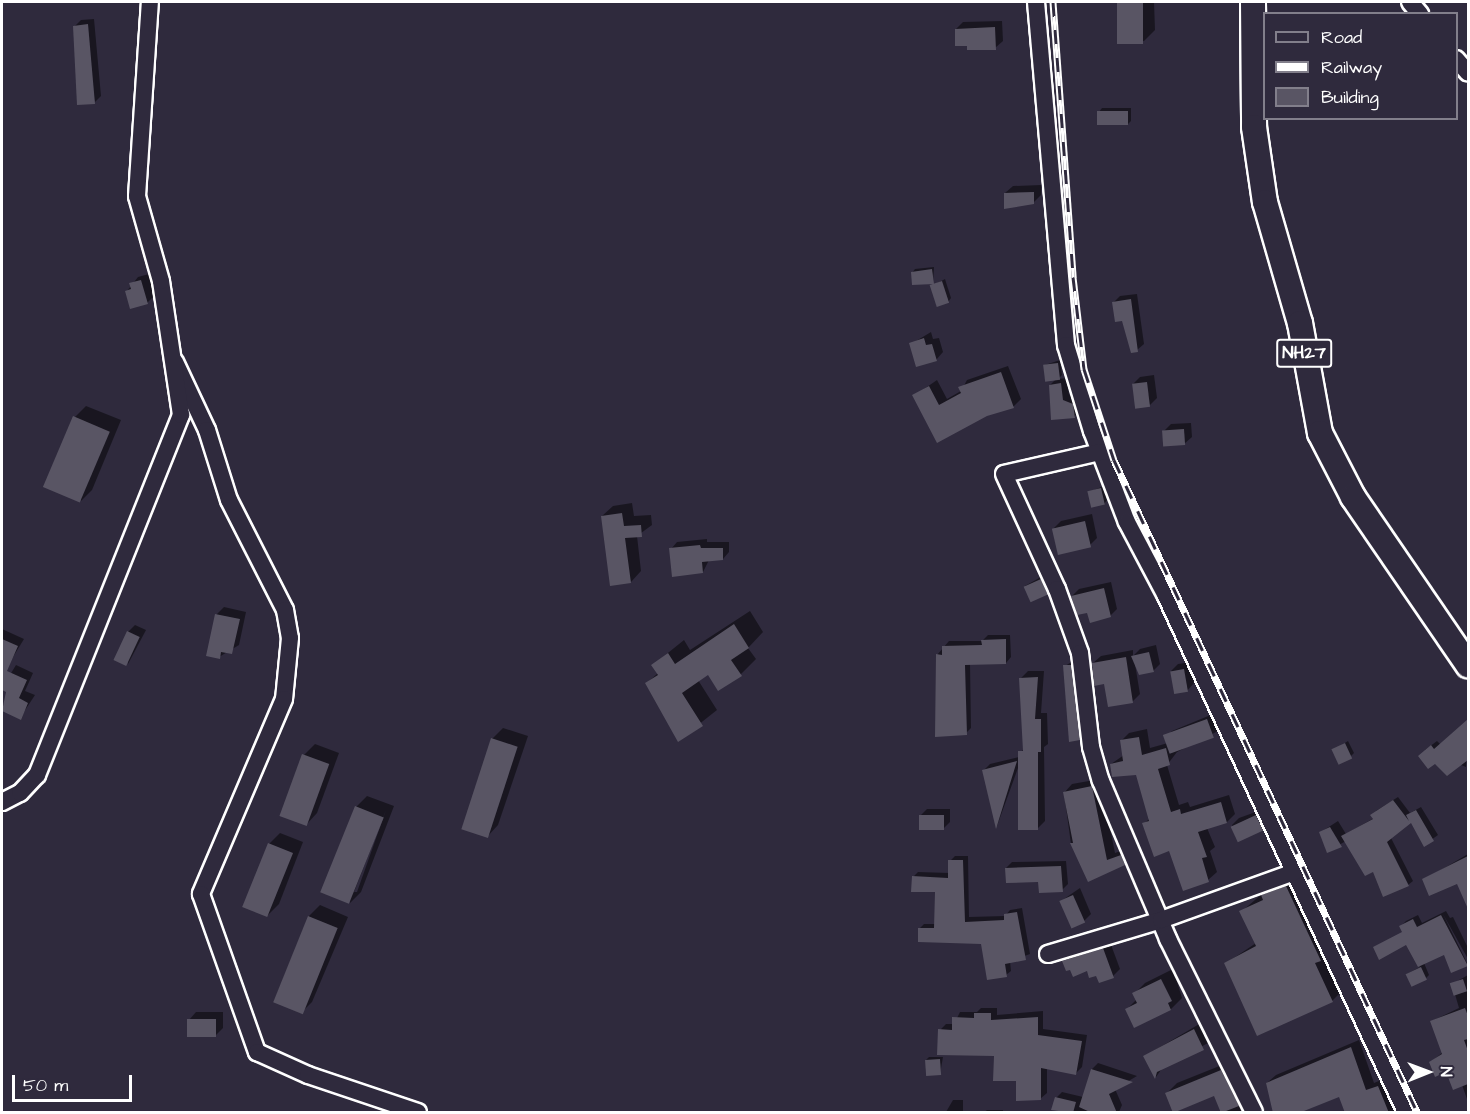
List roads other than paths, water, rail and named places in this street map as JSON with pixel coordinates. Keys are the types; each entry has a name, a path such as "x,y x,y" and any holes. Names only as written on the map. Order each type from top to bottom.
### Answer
{"highway":[{"name":"NH27","path":"1253,2 1254,127 1265,202 1300,323 1320,433 1353,497 1468,665"}],"street":[{"path":"2,802 20,793 37,775 181,415 175,362 161,281 137,196 150,2"},
{"path":"1036,2 1066,345 1100,452 1127,522 1166,596 1406,1113"},
{"path":"1458,62 1468,74"},
{"path":"175,362 207,430 229,500 285,610 291,638 284,699 201,894 257,1052 308,1075 418,1113"},
{"path":"1100,452 1004,474 1057,589 1080,653 1091,747 1098,770 1161,920 1254,1113"},
{"path":"1048,954 1161,920 1294,872"}],"railway":[{"path":"1053,2 1073,277 1084,369 1114,460 1417,1112"}]}
